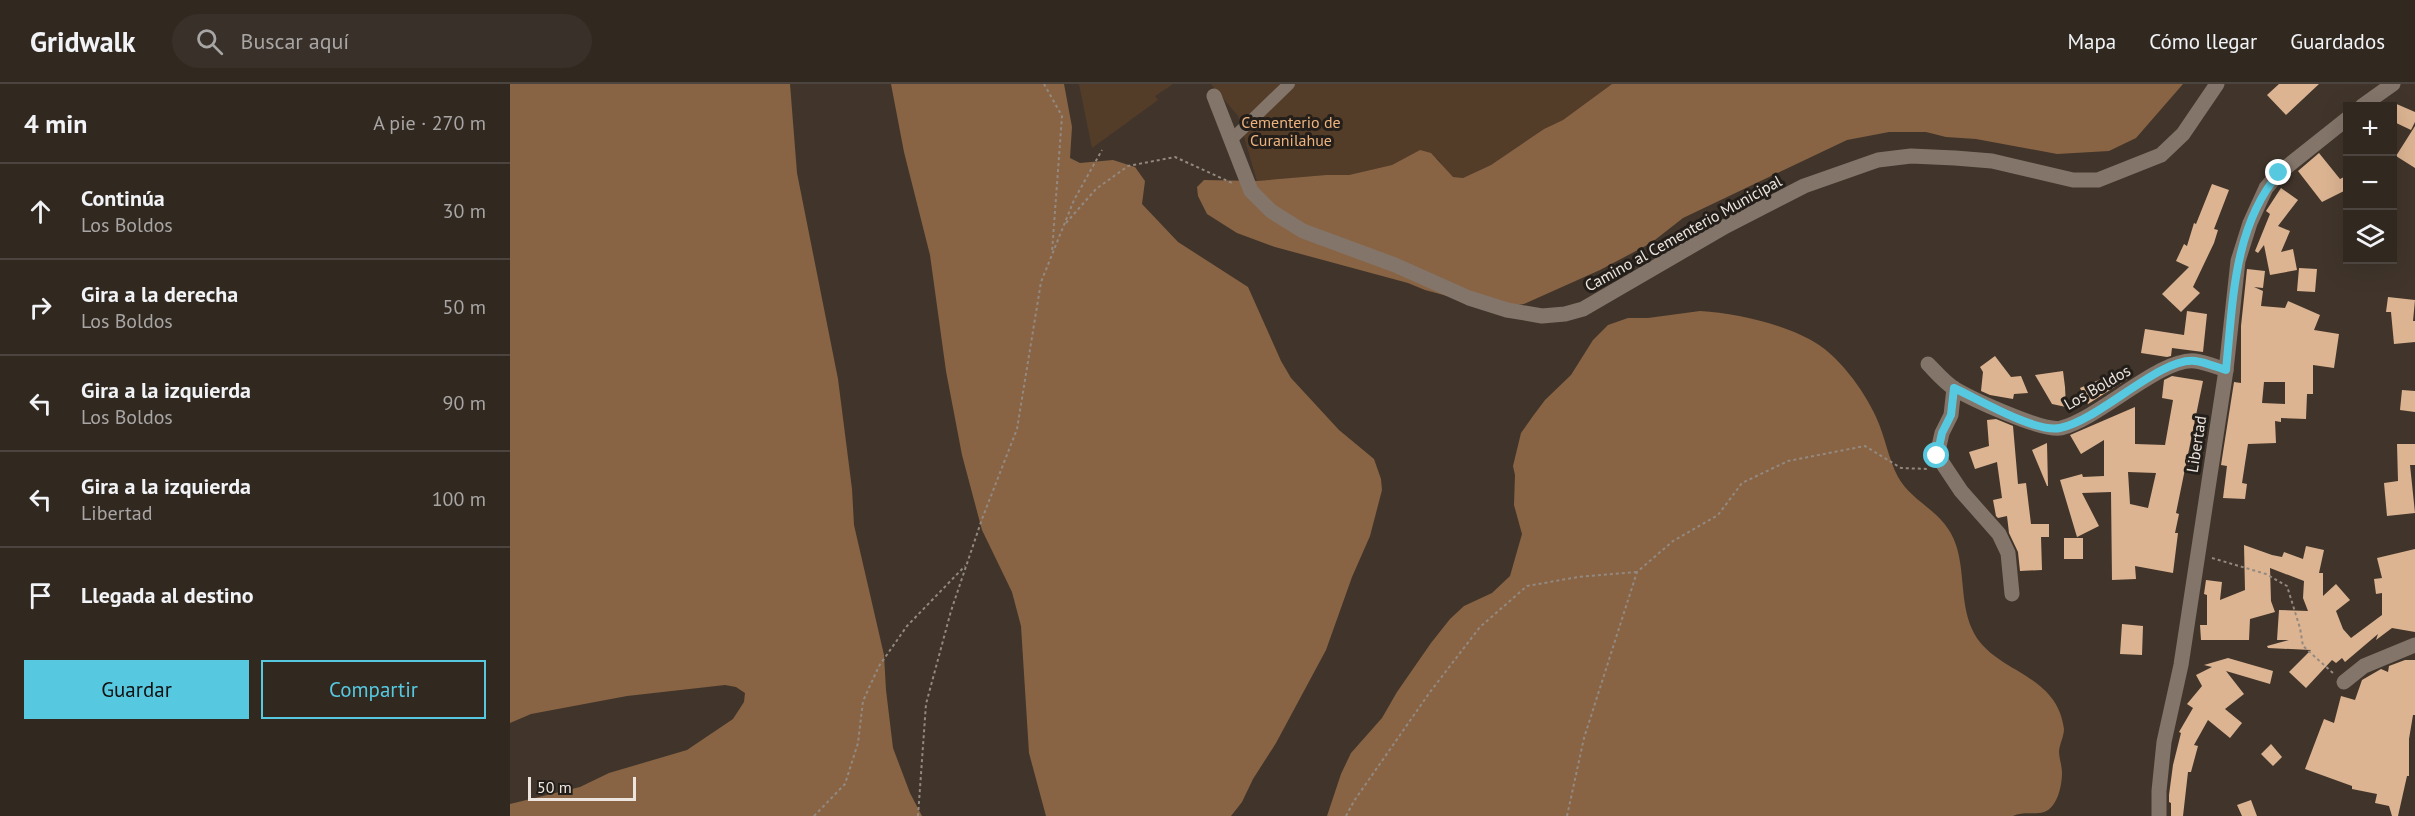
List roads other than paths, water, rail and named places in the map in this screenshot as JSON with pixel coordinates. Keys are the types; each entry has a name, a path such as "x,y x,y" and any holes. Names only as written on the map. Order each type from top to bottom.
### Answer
{"street":[{"path":"1231,140 1289,84"},
{"name":"Camino al Cementerio Municipal","path":"1214,96 1251,191 1271,211 1303,231 1395,265 1469,298 1542,316 1565,314 1583,309 1726,226 1804,186 1878,160 1911,156 1955,158 1992,161 2073,180 2098,180 2107,177 2162,155 2183,134 2217,84"},
{"path":"2368,102 2393,84"},
{"name":"Libertad","path":"2159,816 2164,742 2181,665 2226,370 2238,261 2250,223 2266,188 2286,167 2343,122"},
{"name":"Los Boldos","path":"1928,364 1954,388 2031,425 2060,429 2106,406 2160,371 2176,364 2193,360 2226,370"},
{"path":"1954,388 1951,415 1942,433 1937,456 1961,491 1999,534 2008,553 2012,594"},
{"path":"2344,682 2364,666 2415,645"}],"park label":[{"name":"Cementerio de Curanilahue","path":"1291,131"}]}
